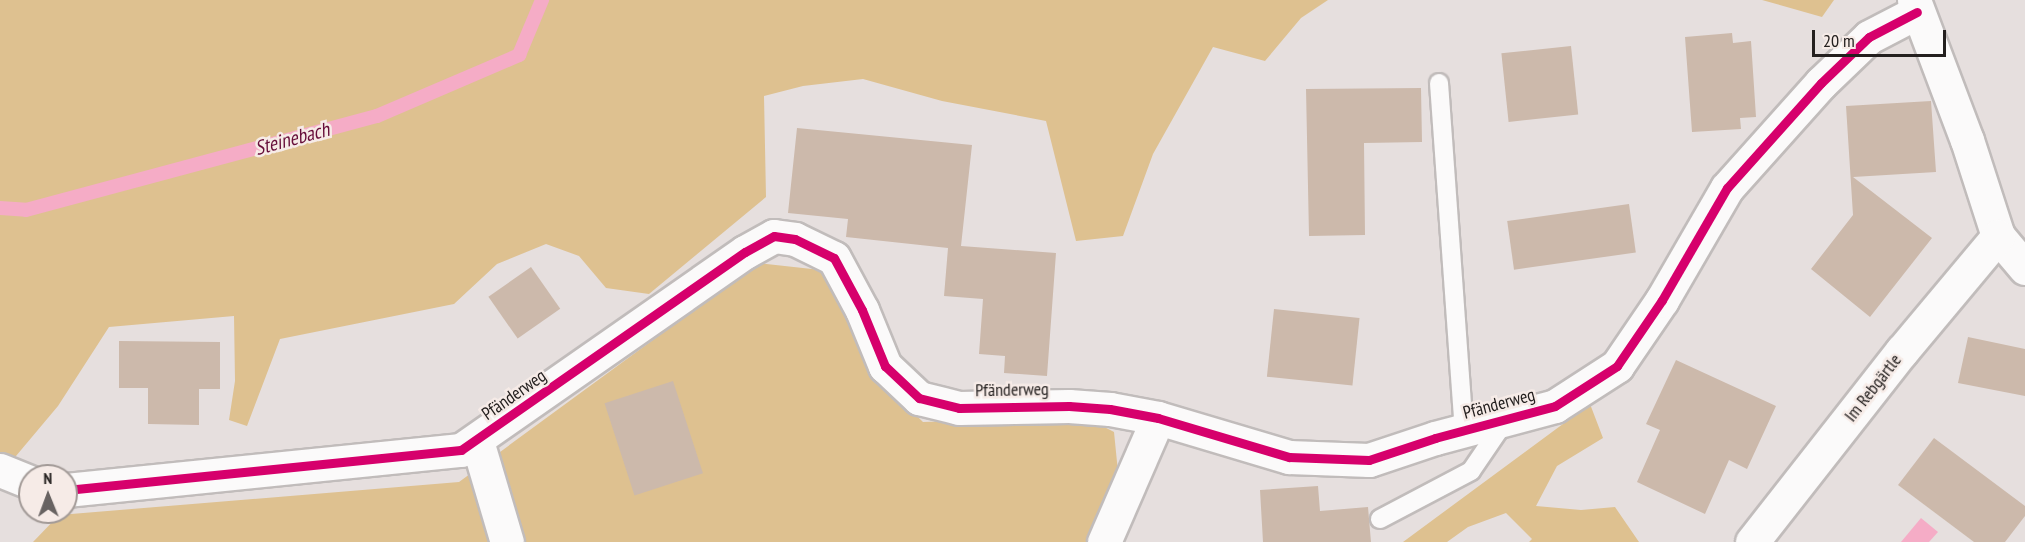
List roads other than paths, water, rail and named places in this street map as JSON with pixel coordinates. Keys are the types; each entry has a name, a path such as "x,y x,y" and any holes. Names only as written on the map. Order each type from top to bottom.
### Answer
{"street":[{"path":"1915,6 1967,140 1998,236 2025,268"},
{"name":"Pfänderweg","path":"78,489 461,450 746,252 774,236 795,239 834,258 862,310 885,366 919,398 959,408 1069,406 1158,418 1289,457 1369,460 1464,430 1555,406 1617,366 1662,300 1727,188 1821,83 1869,37 1915,6"},
{"name":"Im Rebgärtle","path":"1752,542 1902,351 1998,236"},
{"path":"1104,542 1158,418"},
{"name":"Pfänderweg","path":"477,441 507,542"},
{"path":"0,470 18,477"}],"lane":[{"path":"1439,84 1464,430"},
{"path":"1380,519 1471,471 1506,420"}],"waterway":[{"name":"Steinebach","path":"0,208 26,210 377,116 519,55 542,0"}]}
